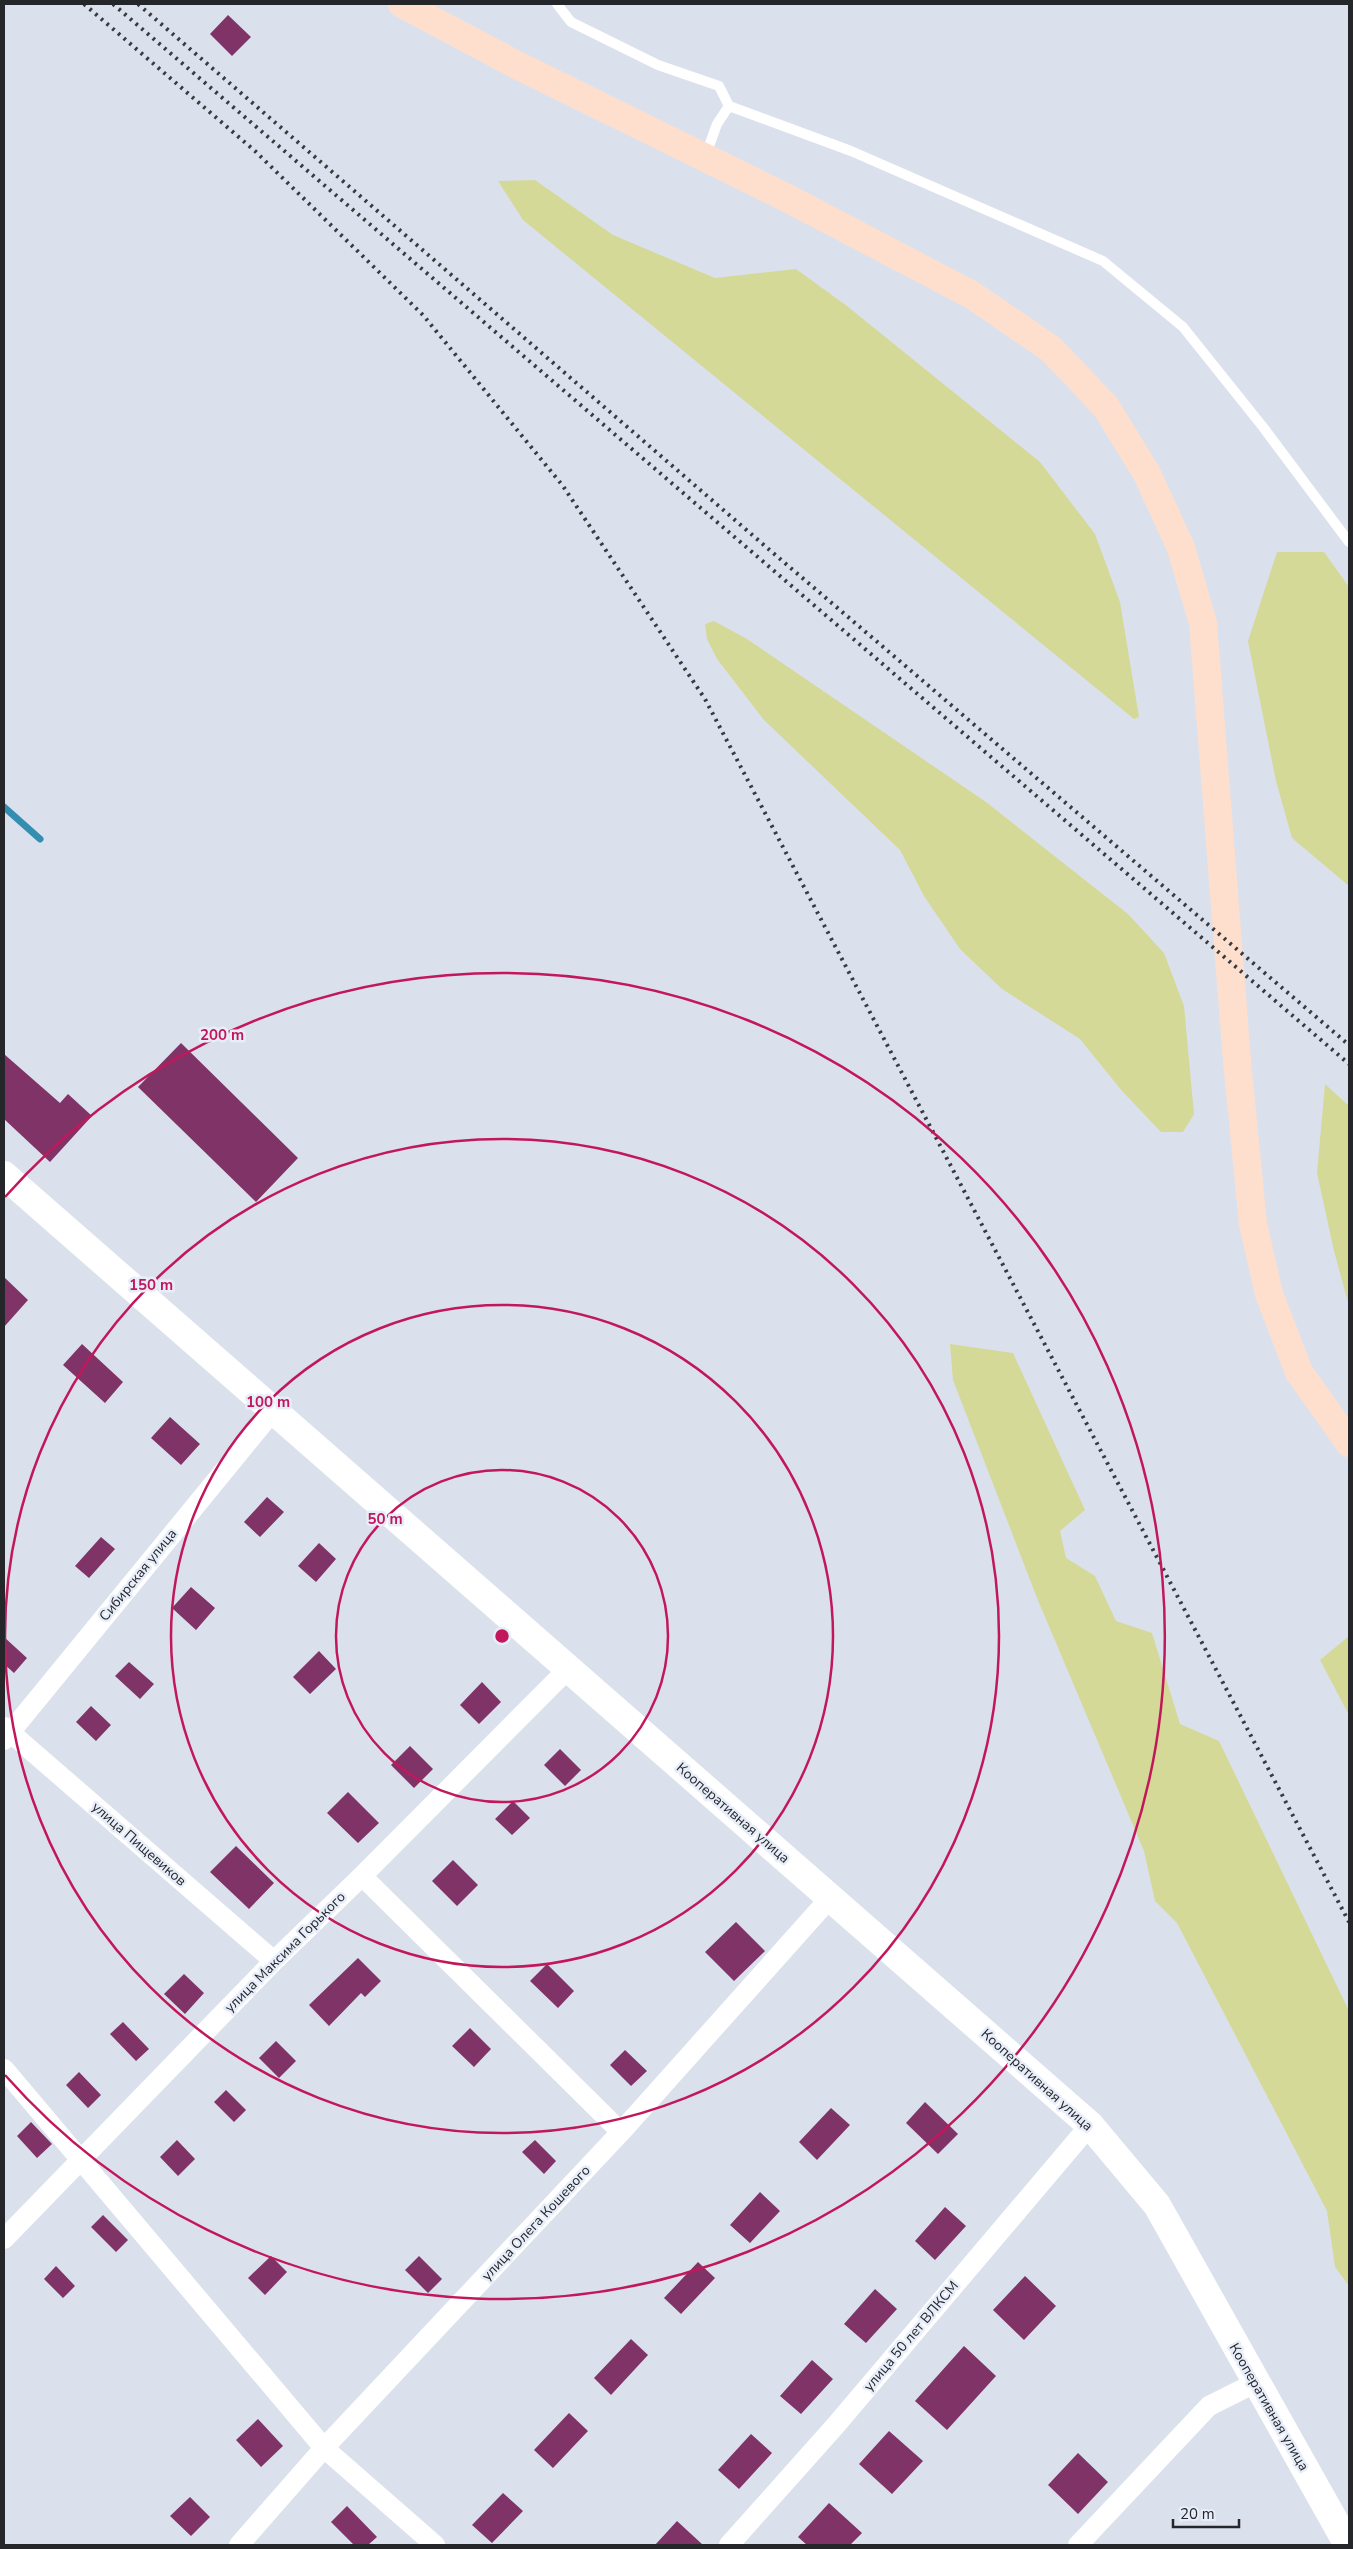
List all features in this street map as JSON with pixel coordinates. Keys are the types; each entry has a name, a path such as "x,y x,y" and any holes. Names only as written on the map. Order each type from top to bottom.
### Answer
{"main road":[{"path":"402,4 511,62 704,160 789,199 972,295 1050,349 1106,407 1147,474 1181,548 1204,623 1237,1062 1253,1224 1269,1294 1299,1372 1349,1442"},
{"name":"Кооперативная улица","path":"4,1175 1090,2125 1157,2205 1255,2383 1348,2545"}],"street":[{"name":"Сибирская улица","path":"6,1733 273,1411"},
{"name":"улица Максима Горького","path":"4,2238 274,1961 362,1876 568,1669"},
{"name":"улица Пищевиков","path":"6,1733 274,1961"},
{"path":"362,1876 621,2132"},
{"name":"улица Олега Кошевого","path":"239,2545 324,2448 621,2132 830,1898"},
{"path":"4,2070 324,2448 434,2545"},
{"name":"улица 50 лет ВЛКСМ","path":"729,2545 836,2425 1090,2125"},
{"path":"1078,2545 1209,2406 1255,2383"}],"lane":[{"path":"558,4 571,22 658,65 719,86 729,106 851,151 1103,261 1183,327 1263,427 1349,542"},
{"path":"704,160 717,124 729,106"}],"green space":[{"path":"535,180 613,235 715,278 796,269 847,306 1040,462 1095,534 1120,602 1139,717 1134,719 523,220 498,181"},
{"path":"1277,552 1324,552 1349,587 1349,886 1292,838 1276,781 1248,641"},
{"path":"714,621 747,639 986,802 1128,914 1164,953 1184,1006 1194,1114 1183,1132 1161,1132 1122,1091 1080,1039 1002,989 960,949 924,896 900,850 764,720 717,659 707,639 705,624"},
{"path":"1325,1084 1349,1106 1349,1306 1334,1251 1317,1173"},
{"path":"950,1344 1013,1353 1085,1510 1060,1531 1066,1558 1095,1576 1116,1621 1152,1633 1180,1724 1219,1741 1349,2011 1349,2286 1335,2267 1327,2211 1177,1923 1155,1901 1144,1851 1037,1598 953,1380"},
{"path":"1349,1636 1349,1715 1320,1660"}],"building":[{"path":"228,15 251,37 232,56 210,34"},
{"path":"181,1043 298,1158 256,1202 138,1087"},
{"path":"4,1054 60,1103 68,1094 92,1116 50,1162 4,1119"},
{"path":"4,1277 28,1300 4,1327"},
{"path":"82,1344 123,1382 105,1403 63,1365"},
{"path":"170,1417 200,1444 181,1465 151,1438"},
{"path":"267,1497 284,1512 260,1537 244,1522"},
{"path":"101,1537 115,1549 89,1578 75,1566"},
{"path":"319,1543 336,1559 316,1582 298,1566"},
{"path":"191,1587 215,1608 196,1630 172,1608"},
{"path":"4,1637 27,1658 14,1673 4,1664"},
{"path":"319,1651 336,1669 310,1694 293,1677"},
{"path":"129,1662 154,1684 140,1699 115,1676"},
{"path":"482,1682 501,1702 479,1724 460,1705"},
{"path":"91,1706 111,1725 96,1741 76,1722"},
{"path":"410,1746 433,1769 414,1788 391,1765"},
{"path":"560,1749 581,1770 565,1786 544,1765"},
{"path":"348,1792 379,1823 358,1843 327,1813"},
{"path":"513,1801 530,1818 512,1835 495,1819"},
{"path":"236,1846 274,1883 249,1909 210,1872"},
{"path":"453,1860 478,1885 457,1906 432,1881"},
{"path":"736,1922 765,1951 734,1981 705,1952"},
{"path":"358,1958 381,1981 365,1997 361,1993 329,2026 309,2005"},
{"path":"547,1964 574,1991 558,2008 530,1981"},
{"path":"184,1974 204,1993 185,2014 164,1994"},
{"path":"123,2022 149,2049 136,2061 110,2034"},
{"path":"470,2028 491,2049 474,2067 452,2046"},
{"path":"276,2041 296,2061 279,2078 259,2058"},
{"path":"625,2050 647,2071 631,2086 610,2065"},
{"path":"79,2072 101,2095 88,2108 66,2085"},
{"path":"226,2090 246,2110 234,2122 214,2102"},
{"path":"925,2102 958,2134 938,2154 906,2123"},
{"path":"831,2108 850,2125 817,2160 799,2142"},
{"path":"31,2122 52,2144 37,2158 17,2136"},
{"path":"177,2140 195,2159 178,2176 160,2157"},
{"path":"535,2140 556,2161 544,2174 522,2152"},
{"path":"760,2192 780,2211 750,2243 730,2225"},
{"path":"945,2207 966,2226 935,2260 915,2241"},
{"path":"103,2215 128,2240 116,2252 91,2227"},
{"path":"271,2256 287,2272 265,2295 248,2278"},
{"path":"419,2256 442,2279 428,2293 405,2270"},
{"path":"698,2262 715,2278 681,2314 664,2298"},
{"path":"56,2266 75,2286 63,2298 44,2279"},
{"path":"1025,2276 1056,2306 1024,2340 993,2310"},
{"path":"875,2289 897,2309 866,2343 844,2324"},
{"path":"631,2339 648,2355 611,2395 594,2378"},
{"path":"964,2346 996,2376 947,2430 915,2401"},
{"path":"812,2360 833,2379 801,2414 780,2396"},
{"path":"569,2413 588,2431 553,2468 534,2450"},
{"path":"258,2419 283,2446 261,2467 236,2440"},
{"path":"889,2431 923,2461 892,2494 859,2464"},
{"path":"751,2434 772,2453 739,2489 718,2470"},
{"path":"1078,2453 1108,2482 1078,2514 1048,2485"},
{"path":"503,2493 523,2511 492,2543 472,2525"},
{"path":"190,2497 210,2517 191,2536 170,2516"},
{"path":"829,2503 862,2533 850,2545 807,2545 798,2537"},
{"path":"347,2506 377,2537 368,2545 354,2545 331,2522"},
{"path":"677,2521 703,2545 655,2545"}],"waterway":[{"path":"4,807 40,839"}],"railway":[{"path":"84,4 255,151 423,315 563,486 705,699 1349,1922"},
{"path":"113,4 1349,1064"},
{"path":"138,4 765,546 1349,1045"}]}
